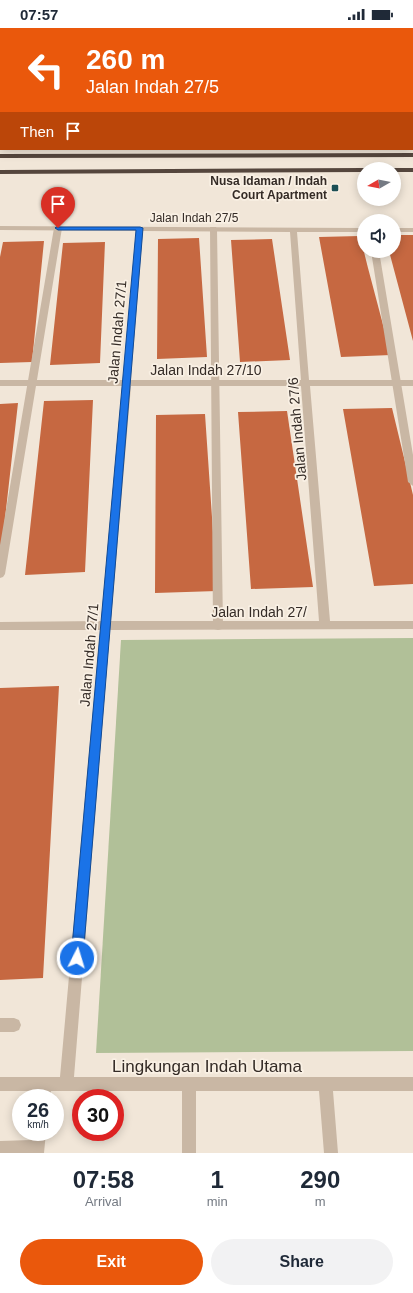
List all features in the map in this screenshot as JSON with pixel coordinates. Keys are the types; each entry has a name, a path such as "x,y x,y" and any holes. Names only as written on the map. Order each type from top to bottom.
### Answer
{"highway":[{"path":"0,156 413,155"},
{"path":"0,172 357,170"},
{"path":"401,170 413,170"}],"street":[{"name":"Jalan Indah 27/5","path":"0,228 357,230"},
{"path":"0,574 58,228"},
{"name":"Jalan Indah 27/1","path":"66,1084 140,228"},
{"path":"213,229 218,626"},
{"name":"Jalan Indah 27/6","path":"293,229 325,626"},
{"path":"401,230 413,230"},
{"path":"376,258 413,482"},
{"name":"Jalan Indah 27/10","path":"0,383 413,383"},
{"name":"Jalan Indah 27/","path":"0,626 413,626"},
{"path":"0,1025 14,1025"},
{"name":"Lingkungan Indah Utama","path":"0,1084 31,1089"},
{"name":"Lingkungan Indah Utama","path":"50,1089 66,1084 413,1084"},
{"path":"189,1084 189,1153"},
{"path":"325,1084 331,1153"},
{"path":"0,1148 37,1150"}],"green space":[{"path":"413,638 413,1051 96,1053 121,640"}],"building":[{"path":"401,235 413,235 413,341 391,258 401,258"},
{"path":"357,236 357,258 366,258 391,355 341,357 319,237"},
{"path":"199,238 207,357 157,359 158,239"},
{"path":"272,239 290,360 240,362 231,240"},
{"path":"44,241 32,362 0,363 0,257 3,242"},
{"path":"105,242 100,363 50,365 63,243"},
{"path":"93,400 85,572 25,575 44,401"},
{"path":"18,403 1,554 0,554 0,404"},
{"path":"392,408 413,495 413,584 374,586 343,409"},
{"path":"287,411 313,587 251,589 238,412"},
{"path":"205,414 217,591 155,593 156,415"},
{"path":"59,686 43,978 0,980 0,688"}],"place":[{"name":"Nusa Idaman / Indah Court Apartment","path":"335,188"}],"route":[{"path":"58,228 140,228 77,958"}]}
